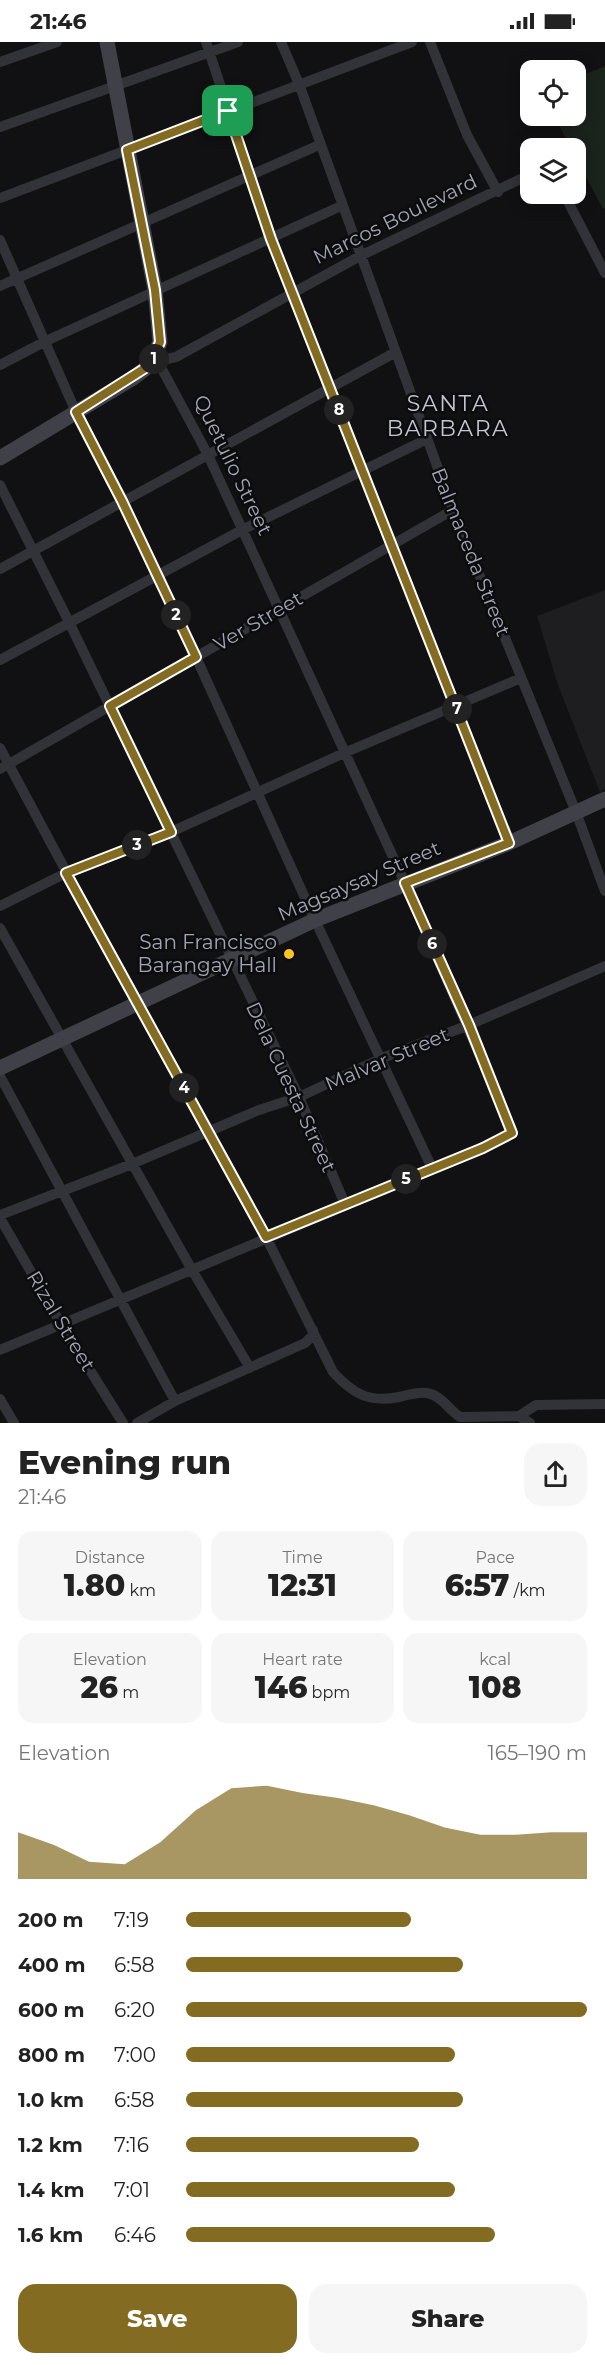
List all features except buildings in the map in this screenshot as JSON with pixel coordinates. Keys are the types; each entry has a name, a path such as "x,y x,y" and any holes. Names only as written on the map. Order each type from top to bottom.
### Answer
{"main road":[{"path":"0,458 133,378 150,365 160,342 155,290 108,42"},
{"name":"Magsaysay Street","path":"0,1068 315,920 509,843 605,799"}],"street":[{"path":"0,62 57,42"},
{"path":"0,127 115,87 208,47 238,42"},
{"name":"Balmaceda Street","path":"281,42 299,84 394,353 453,510 576,812 605,891"},
{"path":"0,198 412,42"},
{"path":"430,42 464,128 498,192"},
{"path":"208,47 271,239 329,388 364,470 509,843"},
{"path":"0,286 319,145"},
{"name":"Marcos Boulevard","path":"155,356 167,359 176,357 360,256 520,180"},
{"path":"569,204 605,273"},
{"path":"0,365 155,290 341,206"},
{"path":"0,240 76,412 122,501 196,657 315,920 432,1168 0,1350"},
{"path":"0,569 394,353"},
{"name":"Quetulio Street","path":"155,356 208,455 405,883 469,1025 512,1133 483,1148 432,1168"},
{"path":"0,660 242,530 427,439"},
{"name":"Dela Cuesta Street","path":"0,485 171,832 298,1097 345,1204"},
{"name":"Ver Street","path":"4,766 453,510"},
{"path":"0,906 66,873 171,832 344,753 521,678"},
{"path":"0,748 4,766 66,873 266,1237 333,1372 348,1388 364,1398 385,1400 428,1393 440,1398 460,1417 519,1416 536,1405 605,1404"},
{"path":"0,928 192,1270 250,1368"},
{"name":"Malvar Street","path":"0,1216 62,1193 259,1110 298,1097 382,1059 469,1025 605,966"},
{"path":"0,1076 175,1401"},
{"name":"Rizal Street","path":"0,1216 61,1324 123,1423"},
{"path":"137,1423 175,1401 305,1343 313,1335 312,1330"},
{"path":"0,1399 14,1423"},
{"path":"519,1416 530,1423"}],"shaded area":[{"path":"605,66 605,208 603,209 586,177 586,138 566,138 559,126 586,126 586,74"},
{"path":"605,590 605,789 600,792 558,685 537,616"}],"place":[{"name":"San Francisco Barangay Hall","path":"289,954"}],"district":[{"name":"SANTA BARBARA","path":"448,416"}],"route":[{"path":"228,111 271,239 329,388 364,470 509,843 405,883 469,1025 512,1133 483,1148 266,1237 66,873 171,832 110,706 196,657 122,501 76,412 133,378 150,365 160,342 155,290 127,150 228,111"}]}
